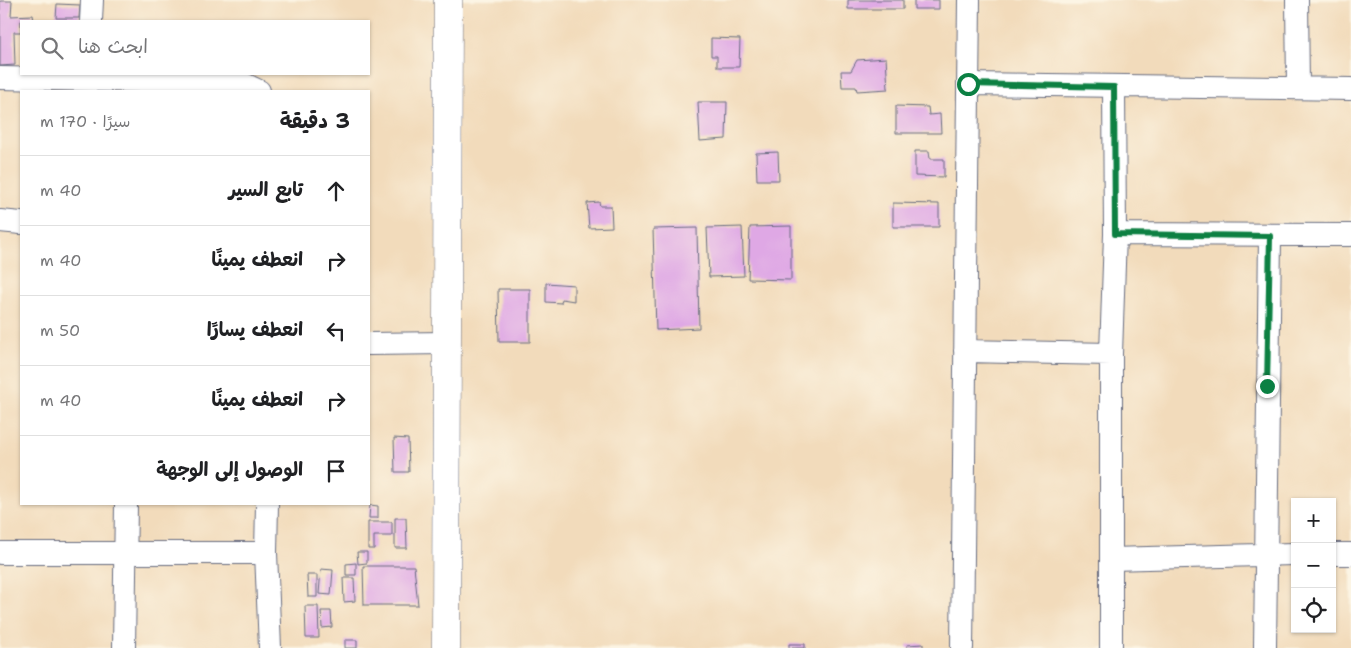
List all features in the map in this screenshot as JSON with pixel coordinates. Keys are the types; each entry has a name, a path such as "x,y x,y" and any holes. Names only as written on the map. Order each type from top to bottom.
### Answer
{"street":[{"path":"91,20 92,0"},
{"path":"446,648 448,0"},
{"path":"962,648 969,0"},
{"path":"1297,0 1298,88"},
{"path":"0,78 90,77 242,83 257,90"},
{"path":"968,84 1351,89"},
{"path":"1111,648 1110,354 1115,234 1114,87"},
{"path":"0,221 20,222"},
{"path":"1115,234 1351,235"},
{"path":"1265,648 1270,236"},
{"path":"370,344 446,343"},
{"path":"965,351 1110,354"},
{"path":"124,648 126,505"},
{"path":"267,505 266,553 270,648"},
{"path":"0,553 266,553"},
{"path":"1111,559 1291,554"},
{"path":"1336,554 1351,554"}],"building":[{"path":"848,0 903,0 903,9 848,9"},
{"path":"914,0 939,0 939,9 914,9"},
{"path":"0,1 12,1 11,16 33,15 34,20 20,20 20,32 14,32 15,65 0,66"},
{"path":"57,4 80,5 79,18 56,18"},
{"path":"711,38 740,39 739,67 717,67 717,56 711,56"},
{"path":"886,58 888,89 857,91 856,87 842,87 841,71 851,71 857,60"},
{"path":"698,102 727,102 726,139 700,141"},
{"path":"896,106 928,107 929,115 940,114 941,133 896,133"},
{"path":"915,151 929,151 930,159 944,159 944,177 915,176"},
{"path":"778,152 779,180 757,180 756,153"},
{"path":"599,202 600,206 611,206 612,227 589,228 587,203"},
{"path":"893,203 939,204 939,227 893,227"},
{"path":"791,226 791,280 748,279 750,227"},
{"path":"742,227 744,276 709,277 707,228"},
{"path":"697,228 699,328 656,330 653,229"},
{"path":"546,283 574,285 574,301 562,299 561,303 546,302"},
{"path":"498,289 530,289 530,342 499,342"},
{"path":"394,438 408,439 409,472 395,472"},
{"path":"370,505 378,506 378,518 369,518"},
{"path":"395,518 406,518 407,548 395,548"},
{"path":"368,522 392,522 392,536 374,536 374,549 368,549"},
{"path":"357,552 367,552 367,563 358,564"},
{"path":"356,563 356,575 346,575 346,564"},
{"path":"363,566 414,566 418,605 364,605"},
{"path":"321,569 333,570 331,595 319,594"},
{"path":"307,575 317,575 317,597 308,597"},
{"path":"343,578 354,578 355,601 344,602"},
{"path":"305,606 318,606 319,638 306,638"},
{"path":"321,611 331,611 332,627 322,628"},
{"path":"345,640 357,640 357,648 345,648"},
{"path":"789,644 805,644 805,648 789,648"},
{"path":"923,644 923,648 907,648 907,645"}],"route":[{"path":"968,84 1050,84 1114,87 1115,234 1270,236 1267,386"}]}
